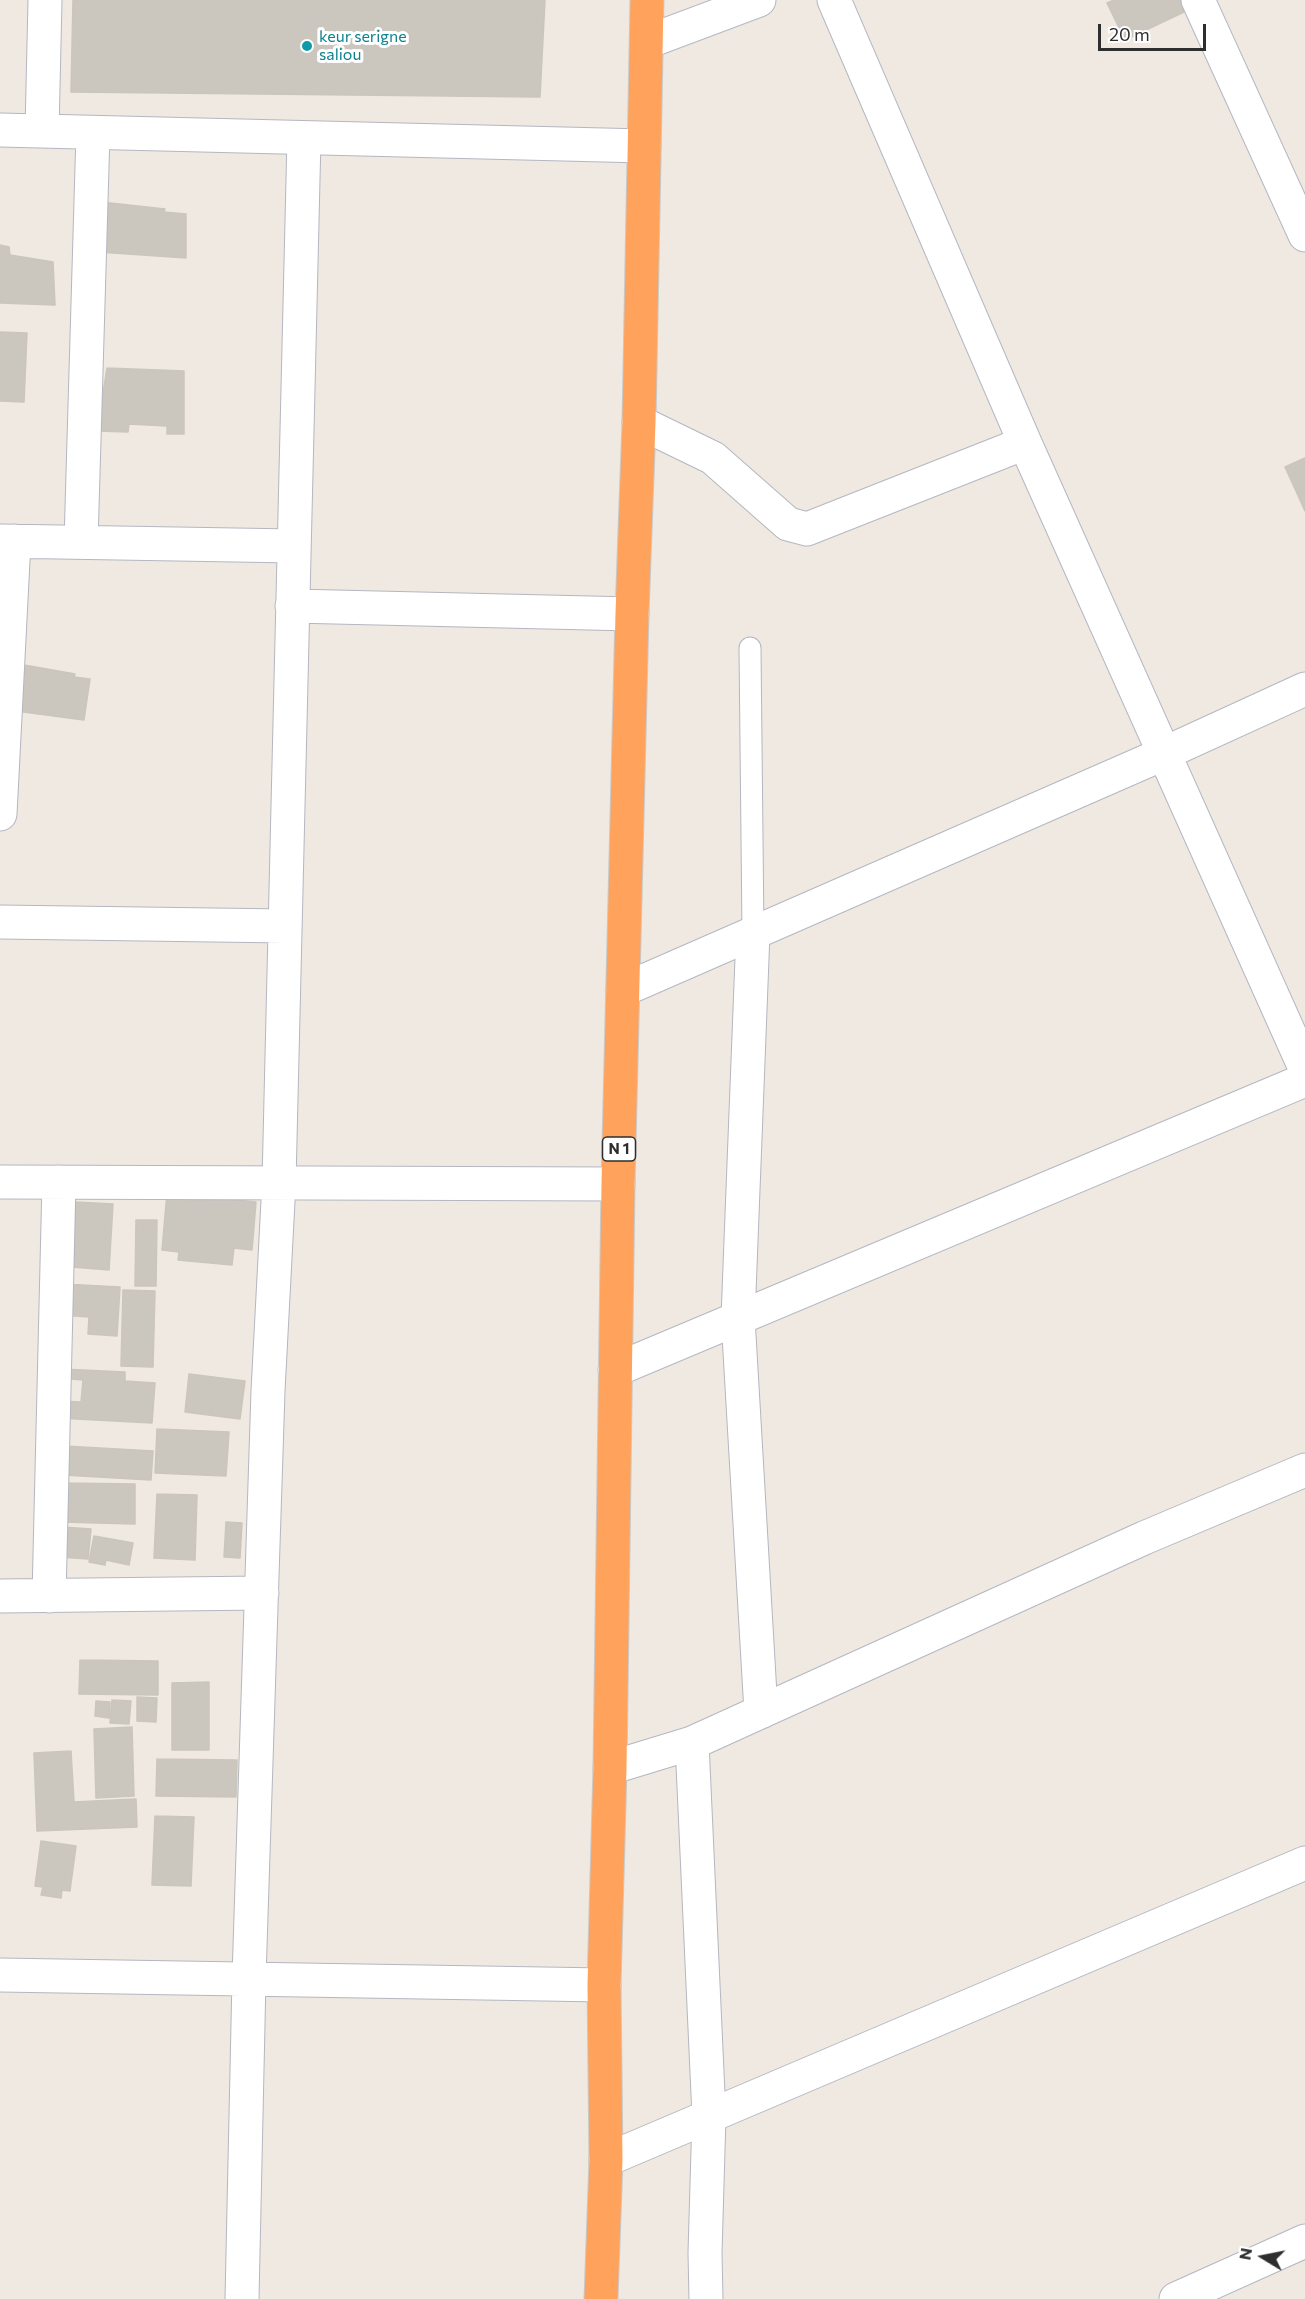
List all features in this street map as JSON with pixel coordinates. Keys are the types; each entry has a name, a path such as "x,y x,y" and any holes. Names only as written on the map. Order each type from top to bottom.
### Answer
{"highway":[{"name":"N 1","path":"601,2299 606,2160 604,1984 610,1768 618,1184 639,422 647,0"}],"street":[{"path":"42,131 45,0"},
{"path":"647,42 759,0"},
{"path":"834,0 1025,443 1305,1068"},
{"path":"1198,0 1305,235"},
{"path":"0,130 644,147"},
{"path":"81,542 93,133"},
{"path":"242,2299 249,1978 268,1391 279,1182 304,138"},
{"path":"639,422 713,458 788,524 807,529 1025,443"},
{"path":"0,814 7,541 294,546"},
{"path":"292,606 632,614"},
{"path":"623,990 1163,754 1305,689"},
{"path":"0,922 285,926"},
{"path":"753,933 738,1318 761,1712"},
{"path":"615,1370 1305,1080"},
{"path":"0,1182 618,1184"},
{"path":"50,1596 59,1182"},
{"path":"610,1768 692,1743 1144,1538 1305,1470"},
{"path":"0,1596 262,1593"},
{"path":"692,1743 709,2116 706,2299"},
{"path":"606,2160 1305,1863"},
{"path":"0,1975 604,1984"},
{"path":"1176,2299 1305,2241"}],"lane":[{"path":"750,648 753,933"}],"building":[{"name":"keur serigne saliou","path":"73,0 545,0 540,97 71,92"},
{"path":"1114,0 1181,0 1186,11 1125,40 1107,3"},
{"path":"101,202 165,209 164,212 186,214 186,258 99,252"},
{"path":"0,245 9,247 10,255 53,262 55,305 0,303"},
{"path":"0,332 27,333 24,402 0,401"},
{"path":"107,368 184,371 184,434 167,434 167,426 129,424 128,432 97,431"},
{"path":"1305,458 1305,511 1285,467"},
{"path":"24,665 90,679 84,720 16,711"},
{"path":"167,1193 256,1202 252,1250 234,1248 232,1265 178,1260 179,1252 162,1250"},
{"path":"76,1202 113,1204 109,1270 72,1267"},
{"path":"136,1220 157,1220 156,1286 135,1286"},
{"path":"62,1284 120,1287 117,1336 88,1334 89,1317 61,1315"},
{"path":"123,1290 155,1291 153,1367 121,1366"},
{"path":"61,1369 125,1372 125,1381 155,1383 152,1423 58,1418 59,1401 81,1402 83,1380 61,1378"},
{"path":"189,1374 245,1381 240,1419 185,1412"},
{"path":"157,1429 229,1432 226,1476 155,1473"},
{"path":"64,1446 153,1451 151,1480 63,1475"},
{"path":"62,1483 135,1484 135,1524 61,1522"},
{"path":"157,1494 197,1495 195,1560 154,1558"},
{"path":"226,1522 242,1523 240,1558 224,1557"},
{"path":"62,1527 91,1529 88,1559 60,1557"},
{"path":"94,1536 133,1543 129,1565 106,1560 105,1565 89,1562"},
{"path":"80,1660 158,1661 158,1695 79,1694"},
{"path":"209,1682 209,1750 172,1750 172,1683"},
{"path":"137,1697 157,1698 156,1722 137,1721"},
{"path":"112,1700 131,1701 129,1724 110,1723"},
{"path":"96,1701 110,1702 109,1718 95,1716"},
{"path":"132,1727 134,1796 96,1798 94,1729"},
{"path":"71,1751 74,1802 136,1799 137,1827 37,1831 34,1753"},
{"path":"157,1759 237,1760 236,1797 156,1796"},
{"path":"155,1816 194,1817 191,1886 152,1885"},
{"path":"41,1841 76,1846 70,1891 62,1890 61,1898 41,1895 43,1887 35,1886"}],"place":[{"name":"keur serigne saliou","path":"307,46"}]}
